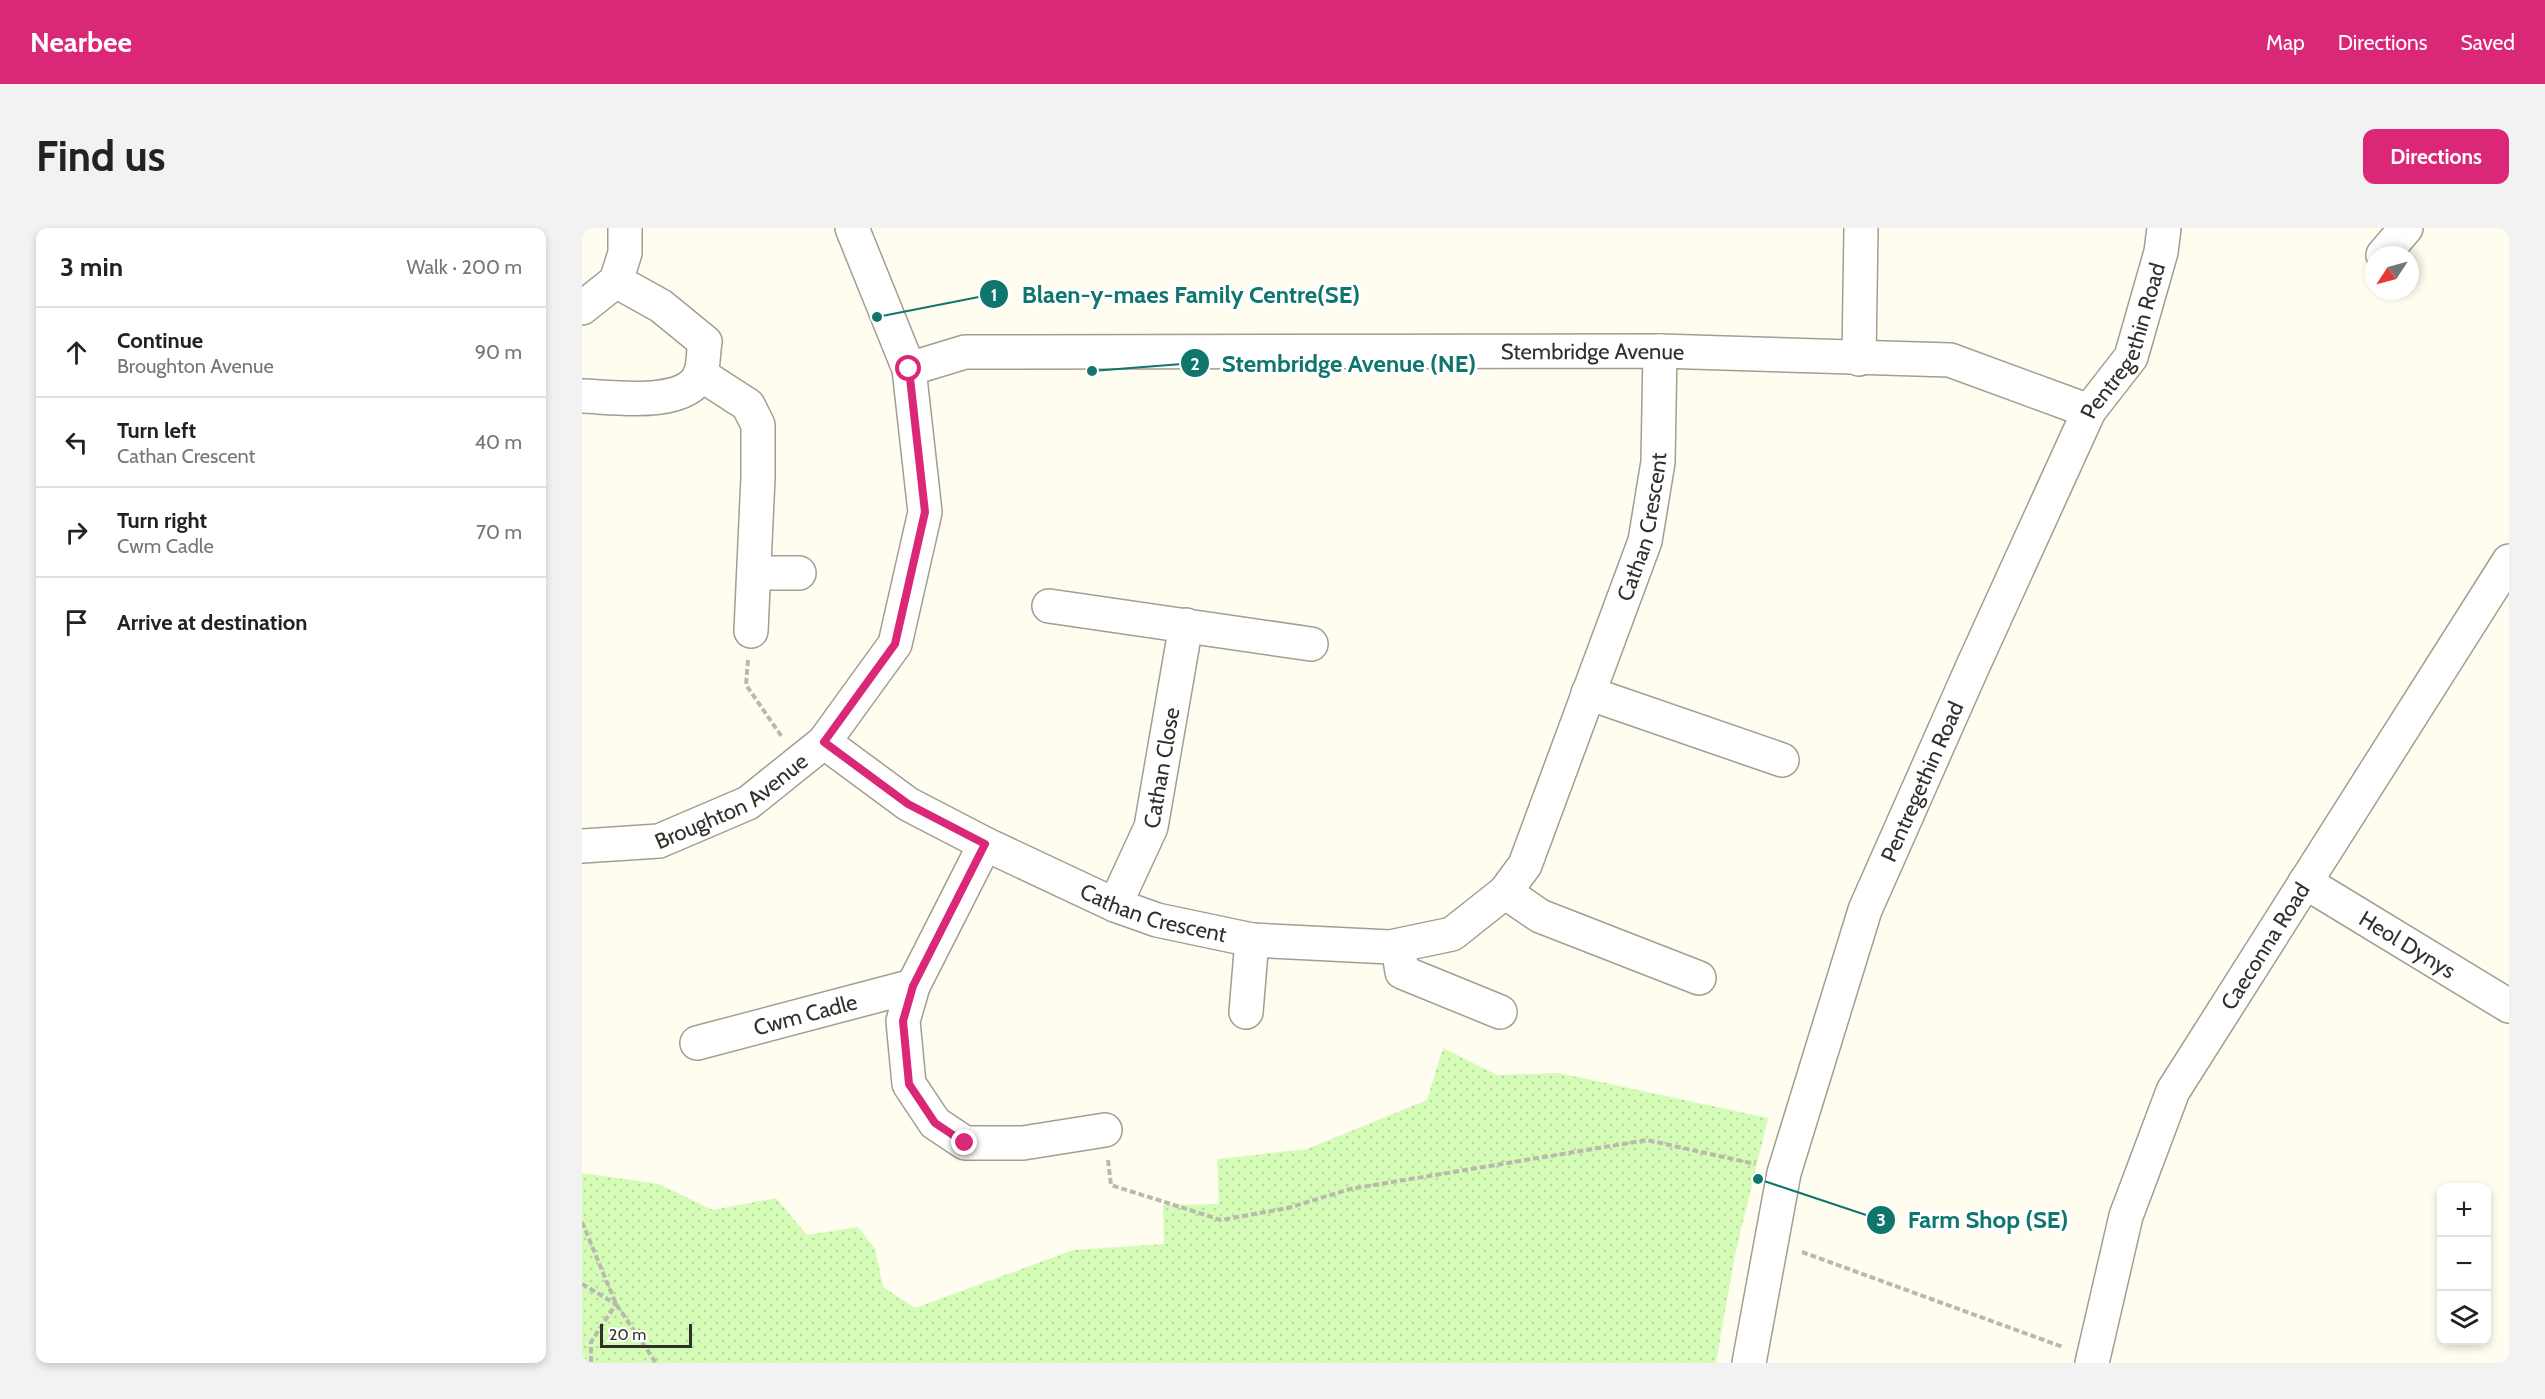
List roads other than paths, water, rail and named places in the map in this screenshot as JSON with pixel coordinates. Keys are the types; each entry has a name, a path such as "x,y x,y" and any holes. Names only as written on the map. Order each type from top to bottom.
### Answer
{"street":[{"path":"582,308 616,281 625,253 625,228"},
{"name":"Broughton Avenue","path":"582,846 659,841 748,803 824,742 895,644 925,512 909,369 852,228"},
{"path":"1859,359 1860,228"},
{"name":"Pentregethin Road","path":"1749,1363 1784,1173 1865,910 1971,668 2089,411 2131,357 2161,252 2164,228"},
{"path":"2391,246 2406,228"},
{"path":"582,396 663,397 687,390 700,374 705,342 661,306 616,281"},
{"name":"Stembridge Avenue","path":"909,369 965,352 1660,351 1859,359 1950,360 2089,411"},
{"name":"Cathan Crescent","path":"824,742 908,804 985,844 1115,905 1157,920 1252,940 1390,947 1452,934 1505,892 1525,865 1645,541 1658,462 1660,351"},
{"path":"700,374 748,405 758,425 751,631"},
{"name":"Caeconna Road","path":"2093,1360 2126,1216 2173,1091 2509,561"},
{"path":"754,573 799,573"},
{"path":"1049,606 1311,644"},
{"name":"Cathan Close","path":"1115,905 1151,827 1186,626"},
{"path":"1588,693 1782,759"},
{"path":"985,844 913,986 903,1021 909,1084 935,1123 965,1143 1023,1143 1105,1130"},
{"name":"Heol Dynys","path":"2305,882 2509,1006"},
{"path":"1505,892 1540,916 1699,978"},
{"path":"1246,1012 1252,940"},
{"path":"1398,946 1402,972 1500,1012"},
{"name":"Cwm Cadle","path":"697,1042 913,986"}],"place":[{"name":"Blaen-y-maes Family Centre(SE)","path":"877,317"},
{"name":"Stembridge Avenue (NE)","path":"1092,371"},
{"name":"Farm Shop (SE)","path":"1758,1179"}]}
